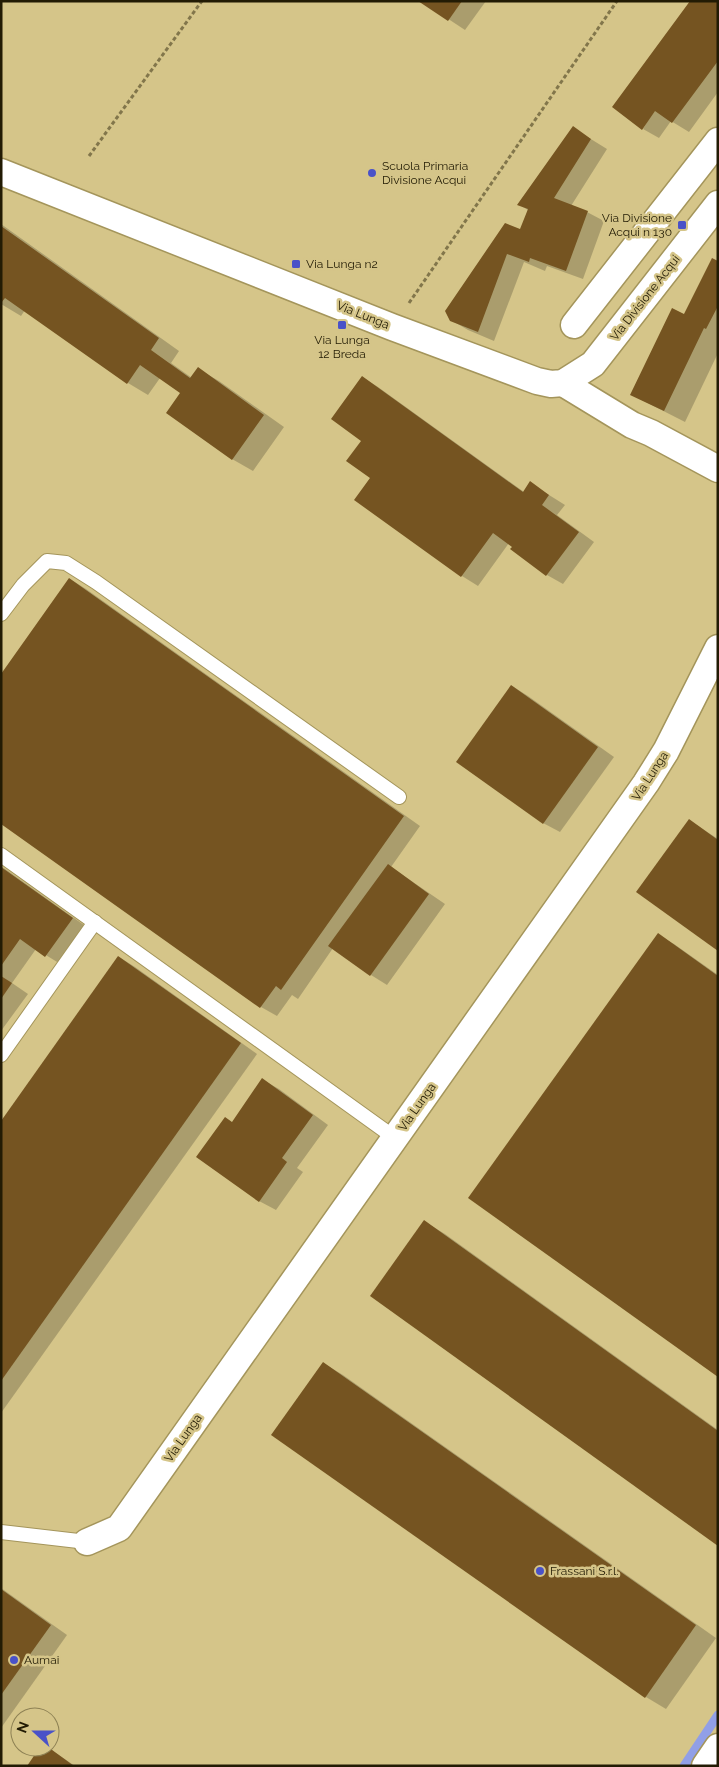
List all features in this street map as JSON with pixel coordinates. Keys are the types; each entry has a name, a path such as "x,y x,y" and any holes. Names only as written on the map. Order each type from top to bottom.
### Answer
{"street":[{"path":"574,325 718,141"},
{"name":"Via Lunga","path":"1,172 392,327 537,381 550,384 563,383 632,425 652,433 718,469"},
{"name":"Via Divisione Acqui","path":"563,383 593,364 718,204"},
{"name":"Via Lunga","path":"87,1542 119,1528 646,784 666,751 718,648"},
{"path":"705,1766 718,1747"}],"lane":[{"path":"1,614 23,585 47,561 66,563 96,582 399,797"},
{"path":"1,855 395,1138"},
{"path":"1,1055 95,922"},
{"path":"1,1532 87,1542"}],"path":[{"path":"89,156 202,1"},
{"path":"392,327 617,1"}],"building":[{"path":"418,1 462,1 448,21"},
{"path":"690,1 718,1 718,61 672,123 655,111 642,130 612,107"},
{"path":"573,126 591,139 554,198 588,211 566,271 530,258 529,262 507,254 478,332 450,321 445,311 505,223 520,229 528,209 517,205"},
{"path":"1,226 159,338 151,350 190,378 198,367 264,415 232,460 166,413 180,393 140,365 127,384 5,298 1,303"},
{"path":"712,258 718,261 718,306 706,329 704,328 664,411 630,395 672,308 684,314"},
{"path":"362,376 523,492 530,481 549,495 542,505 579,532 546,576 510,549 512,547 493,533 461,577 354,500 370,478 346,461 361,441 331,419"},
{"path":"69,578 404,816 281,990 276,986 260,1008 1,824 1,674"},
{"path":"511,685 598,747 543,824 456,762"},
{"path":"689,819 718,840 718,951 636,892"},
{"path":"388,864 429,894 370,976 328,946"},
{"path":"1,867 73,918 45,957 20,939 1,966"},
{"path":"658,933 718,976 718,1377 468,1198"},
{"path":"118,956 241,1043 1,1381 1,1121"},
{"path":"1,976 12,983 1,999"},
{"path":"262,1078 313,1115 282,1158 287,1162 259,1202 196,1157 225,1117 232,1122"},
{"path":"424,1220 718,1431 718,1546 370,1296"},
{"path":"323,1362 696,1625 645,1698 271,1435"},
{"name":"Aumai","path":"1,1589 51,1625 1,1695"},
{"path":"60,1756 74,1766 27,1766 33,1757"}],"waterway":[{"path":"684,1766 718,1715"}],"place":[{"name":"Scuola Primaria Divisione Acqui","path":"372,173"},
{"name":"Via Divisione Acqui n 130","path":"682,225"},
{"name":"Via Lunga n2","path":"296,264"},
{"name":"Via Lunga 12 Breda","path":"342,325"},
{"name":"Frassani S.r.l.","path":"540,1571"},
{"name":"Aumai","path":"14,1660"}]}
